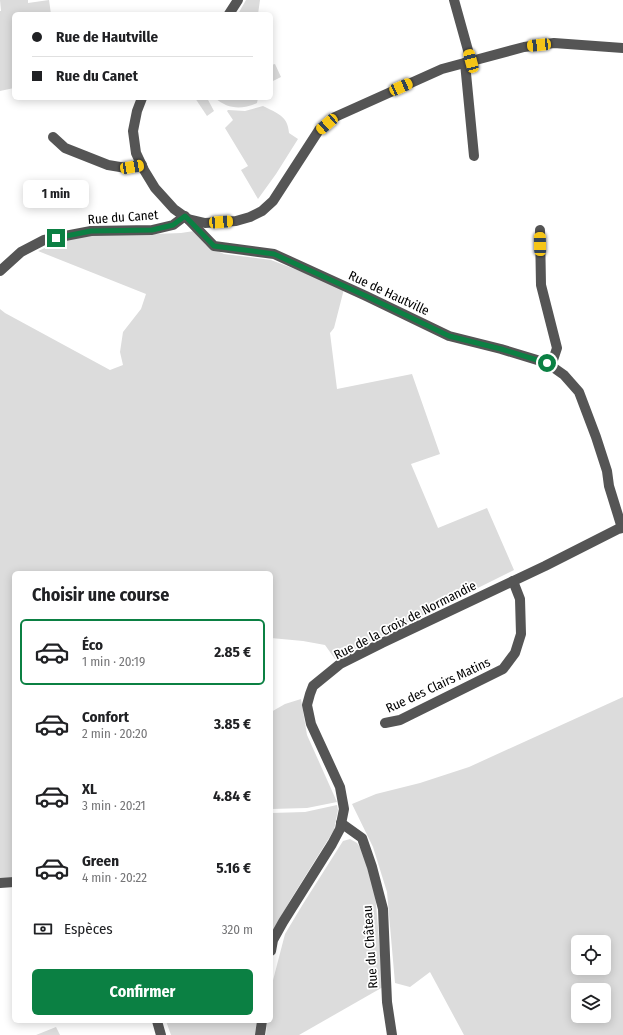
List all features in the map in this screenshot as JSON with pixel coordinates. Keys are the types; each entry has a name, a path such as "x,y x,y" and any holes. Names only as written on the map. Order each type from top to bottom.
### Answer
{"street":[{"path":"230,12 238,0"},
{"path":"454,0 468,62 474,156"},
{"path":"187,218 206,223 236,221 250,217 262,211 273,201 319,130 335,117 442,69 524,47 554,43 623,48"},
{"name":"Rue de Hautville","path":"141,100 136,111 133,131 136,152 142,165 155,188 174,209 187,218 214,246 274,254 449,336 501,349 547,363 564,376 579,392 596,437 607,471 609,486 623,528"},
{"path":"53,137 65,148 108,165 126,168 142,165"},
{"name":"Rue du Canet","path":"0,271 21,252 44,240 91,231 152,230 173,225 187,218"},
{"path":"540,230 541,285 557,348 551,366"},
{"name":"Rue de la Croix de Normandie","path":"273,940 332,844 340,829 344,809 340,787 311,724 308,705 313,686 340,664 618,529 623,528"},
{"name":"Rue des Clairs Matins","path":"385,723 400,720 503,669 515,653 521,634 520,599 513,581"},
{"name":"Rue du Château","path":"341,823 362,838 372,867 383,909 387,1002 392,1035"},
{"path":"0,883 12,882"},
{"path":"158,1023 161,1035"},
{"path":"260,1035 262,1023"}],"shaded area":[{"path":"0,0 28,0 28,3 49,0 51,12 12,12 12,88 0,91 0,11"},
{"path":"246,0 260,0 258,12 239,12"},
{"path":"273,64 275,64 281,77 273,81"},
{"path":"196,100 208,100 214,111 207,116"},
{"path":"218,100 258,100 257,103 246,107 235,107"},
{"path":"263,106 281,116 288,127 289,133 298,139 258,199 241,170 248,166 225,128 233,120 227,111 228,110 245,111"},
{"path":"194,231 206,245 224,254 271,260 344,289 334,328 330,333 337,389 412,374 440,454 411,464 438,528 487,508 514,570 335,659 325,645 273,638 273,571 12,571 12,878 0,880 0,309 110,370 123,365 120,352 123,332 141,309 146,294 38,251 61,241 92,234 128,235 181,233"},
{"path":"623,697 623,1035 464,1035 430,972 410,987 395,983 387,892 373,847 352,804 376,794 420,783 469,767"},
{"path":"301,699 307,735 337,802 307,808 273,809 273,711 285,704"},
{"path":"337,805 338,810 334,830 273,930 273,813 305,812"},
{"path":"350,839 357,843 365,855 375,892 383,987 299,1035 266,1035 267,1023 273,1023 273,980 285,934 343,841"},
{"path":"167,1023 257,1023 255,1035 171,1035"},
{"path":"56,1027 60,1035 36,1035"}],"route":[{"path":"56,238 91,231 152,230 173,225 185,216 214,246 274,254 449,336 501,349 547,363"}]}
